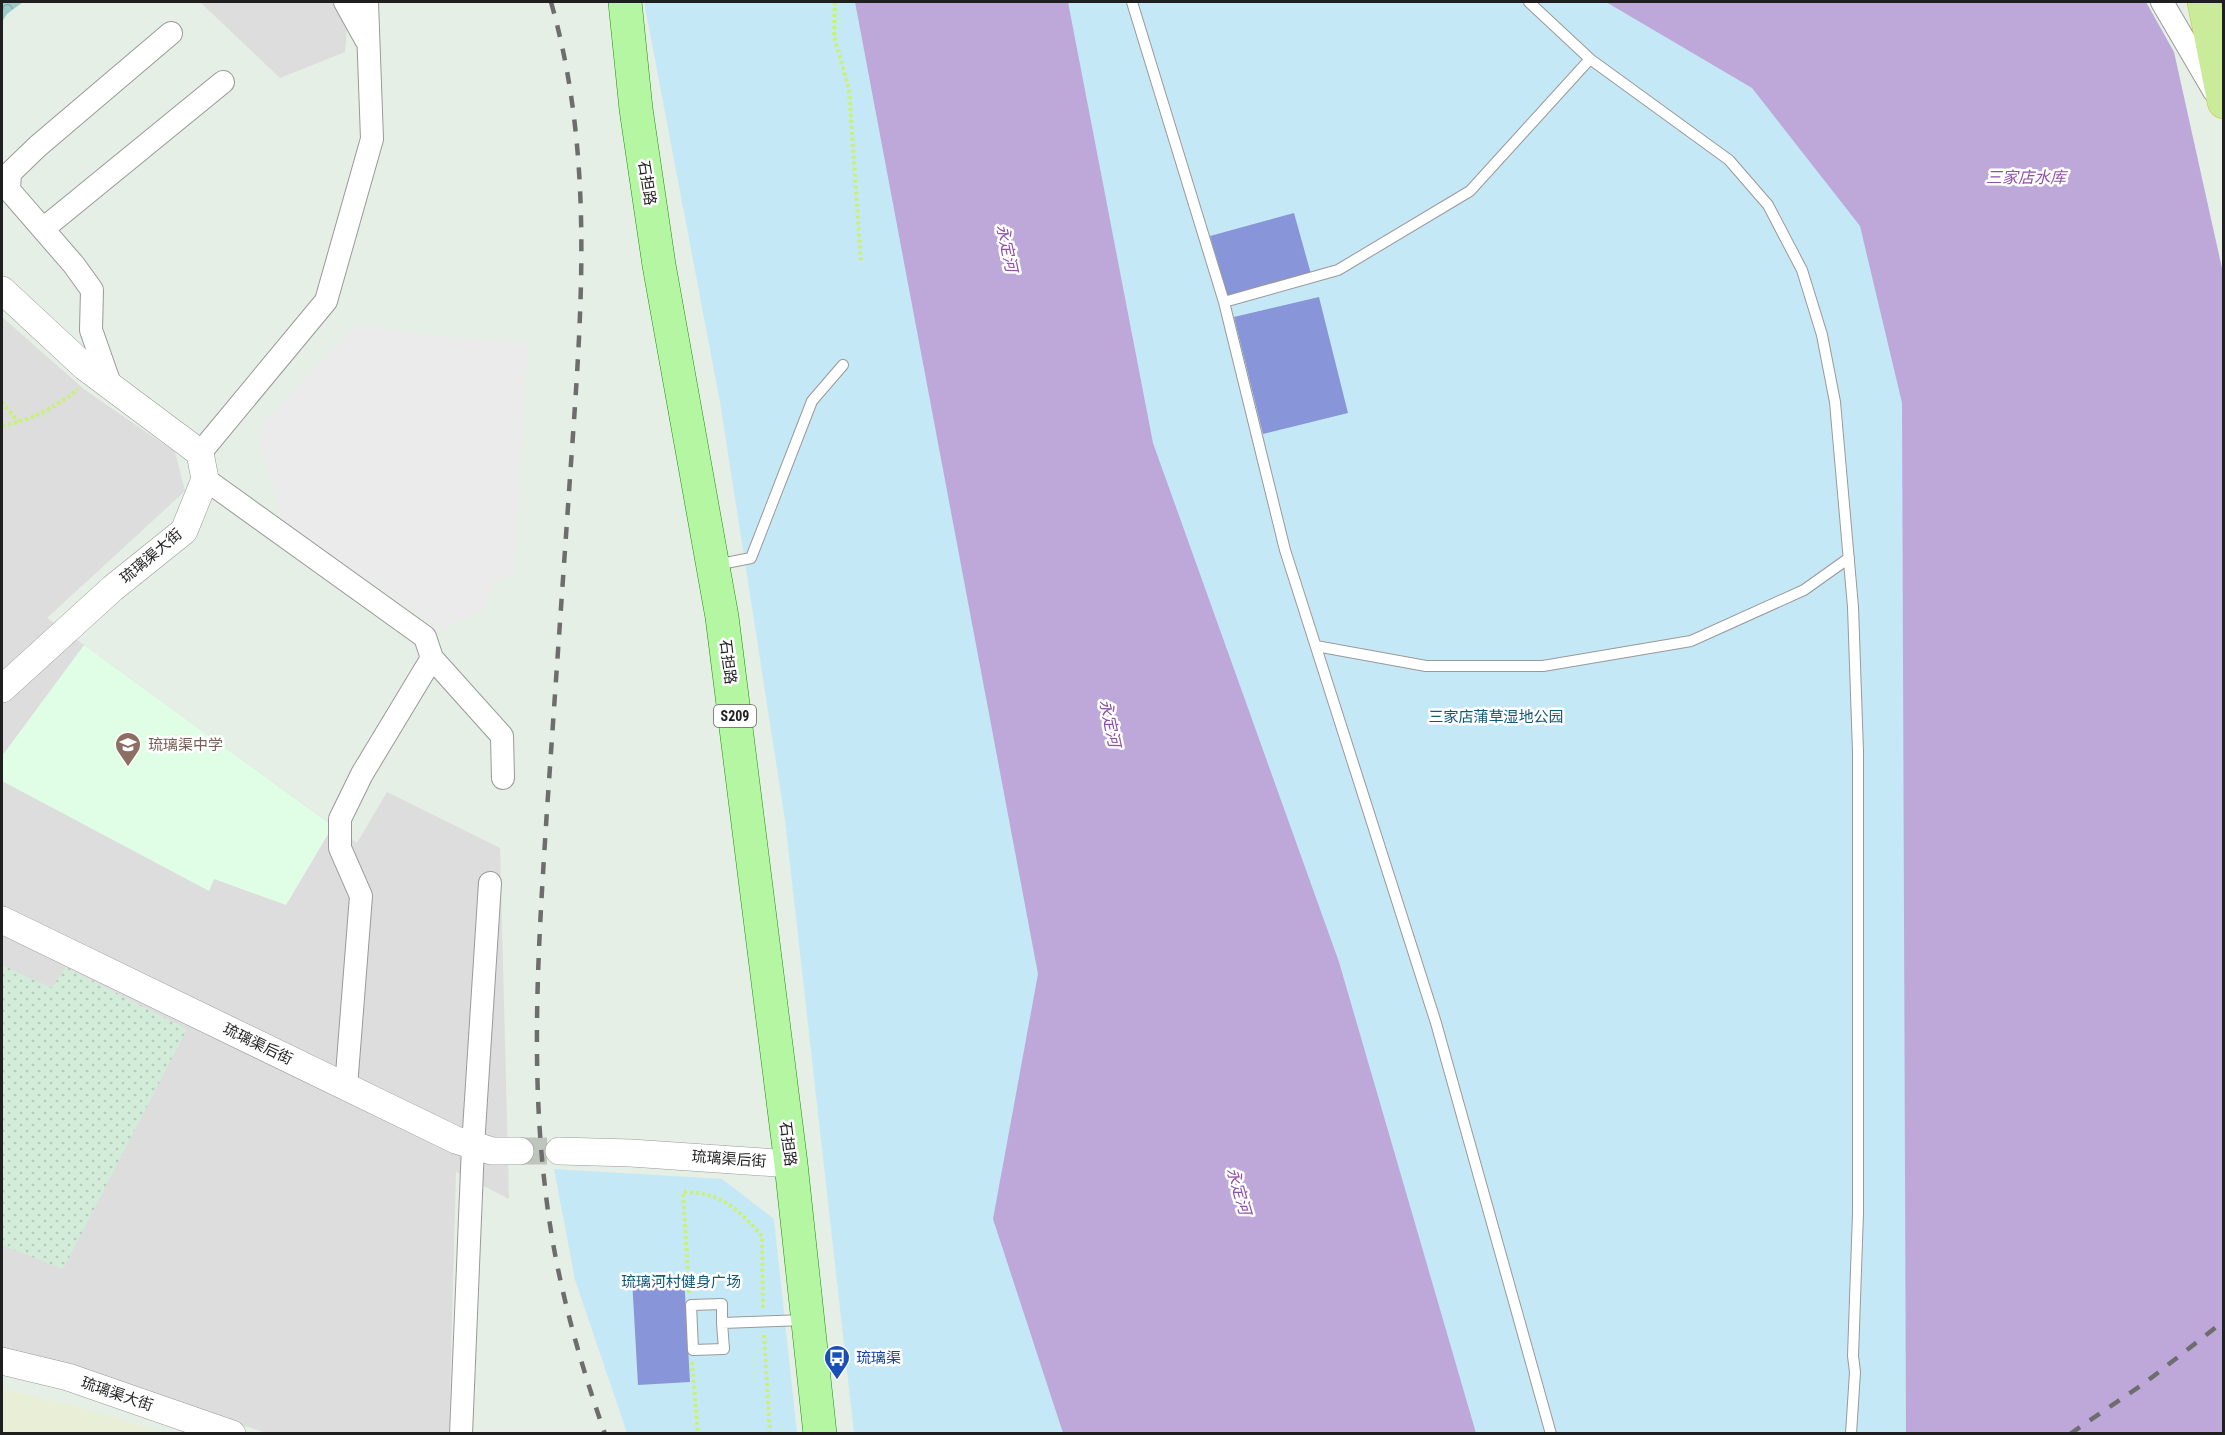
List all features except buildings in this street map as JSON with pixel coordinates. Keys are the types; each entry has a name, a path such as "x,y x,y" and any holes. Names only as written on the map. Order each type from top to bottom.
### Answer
{"highway":[{"path":"2204,2 2223,102"}],"main road":[{"name":"石担路","path":"625,2 636,109 658,254 722,617 791,1164 820,1434"}],"street":[{"path":"345,2 368,44"},
{"path":"203,466 326,301 372,139 366,2"},
{"path":"2162,2 2223,106"},
{"path":"103,381 91,330 92,290 9,190 10,173 38,146 171,33"},
{"path":"43,229 223,82"},
{"path":"2,290 103,381 203,466 425,637 432,658 502,736 503,778"},
{"name":"琉璃渠大街","path":"2,689 113,588 184,531 203,466"},
{"path":"346,1087 361,896 339,848 339,819 362,774 432,658"},
{"path":"461,1434 473,1146 490,883"},
{"name":"琉璃渠后街","path":"2,920 473,1146 492,1151 520,1151"},
{"name":"琉璃渠后街","path":"559,1151 631,1153 791,1164"},
{"name":"琉璃渠大街","path":"2,1361 68,1377 231,1434"}],"lane":[{"path":"1132,2 1224,302 1285,550 1436,1023 1551,1434"},
{"path":"1529,2 1590,59 1729,160 1768,205 1802,270 1822,335 1835,402 1849,558 1858,752 1858,1213 1853,1356 1855,1372 1851,1434"},
{"path":"1224,302 1338,270 1470,190 1590,59"},
{"path":"713,566 751,558 812,401 843,365"},
{"path":"1316,646 1426,666 1554,664 1691,641 1804,590 1849,558"},
{"path":"722,1304 724,1349 693,1350 691,1305 722,1304"},
{"path":"723,1323 809,1320"}],"path":[{"path":"835,2 834,36 849,89 861,263"},
{"path":"2,426 18,423 58,406 103,381"},
{"path":"2,402 18,423"},
{"path":"691,1305 684,1192 705,1192 738,1209 762,1236 770,1434"},
{"path":"693,1350 698,1434"}],"shaded area":[{"path":"200,2 349,2 345,52 280,78"},
{"path":"2,317 85,390 175,452 185,491 47,618 357,843 387,792 500,848 509,1199 456,1172 449,1433 267,1433 65,1369 2,1353"},
{"path":"355,326 528,345 514,576 498,578 482,611 441,630 282,522 256,430"},
{"name":"琉璃渠中学","path":"84,645 333,826 286,905 214,879 209,891 2,781 2,756"},
{"path":"2,965 52,988 66,967 187,1029 63,1269 2,1245"},
{"path":"2,1389 76,1407 165,1433 2,1433"}],"green space":[{"path":"2,2 23,2 7,14 2,22"},
{"name":"三家店蒲草湿地公园","path":"644,2 2146,2 2174,52 2223,273 2223,1433 854,1433 785,820 720,402"},
{"path":"1294,213 1311,274 1228,297 1210,236"},
{"path":"1319,297 1348,413 1263,434 1234,317"},
{"name":"琉璃河村健身广场","path":"554,1169 722,1179 774,1219 797,1433 627,1433 575,1280"},
{"path":"684,1275 690,1382 638,1385 632,1279"}],"water":[{"name":"永定河","path":"855,2 1068,2 1153,443 1339,962 1476,1433 1063,1433 993,1219 1038,974"},
{"name":"三家店水库","path":"1606,2 2146,2 2174,52 2223,273 2223,1433 1906,1433 1902,403 1860,226 1752,88"}],"tunnel":[{"path":"520,1151 559,1151"}],"railway":[{"path":"551,2 565,59 574,116 579,173 581,288 541,904 537,999 538,1093 540,1140 554,1250 576,1343 605,1434"},
{"path":"2070,1434 2146,1382 2224,1321"}],"place":[{"name":"琉璃渠中学","path":"128,768"},
{"name":"琉璃渠","path":"837,1381"}]}
